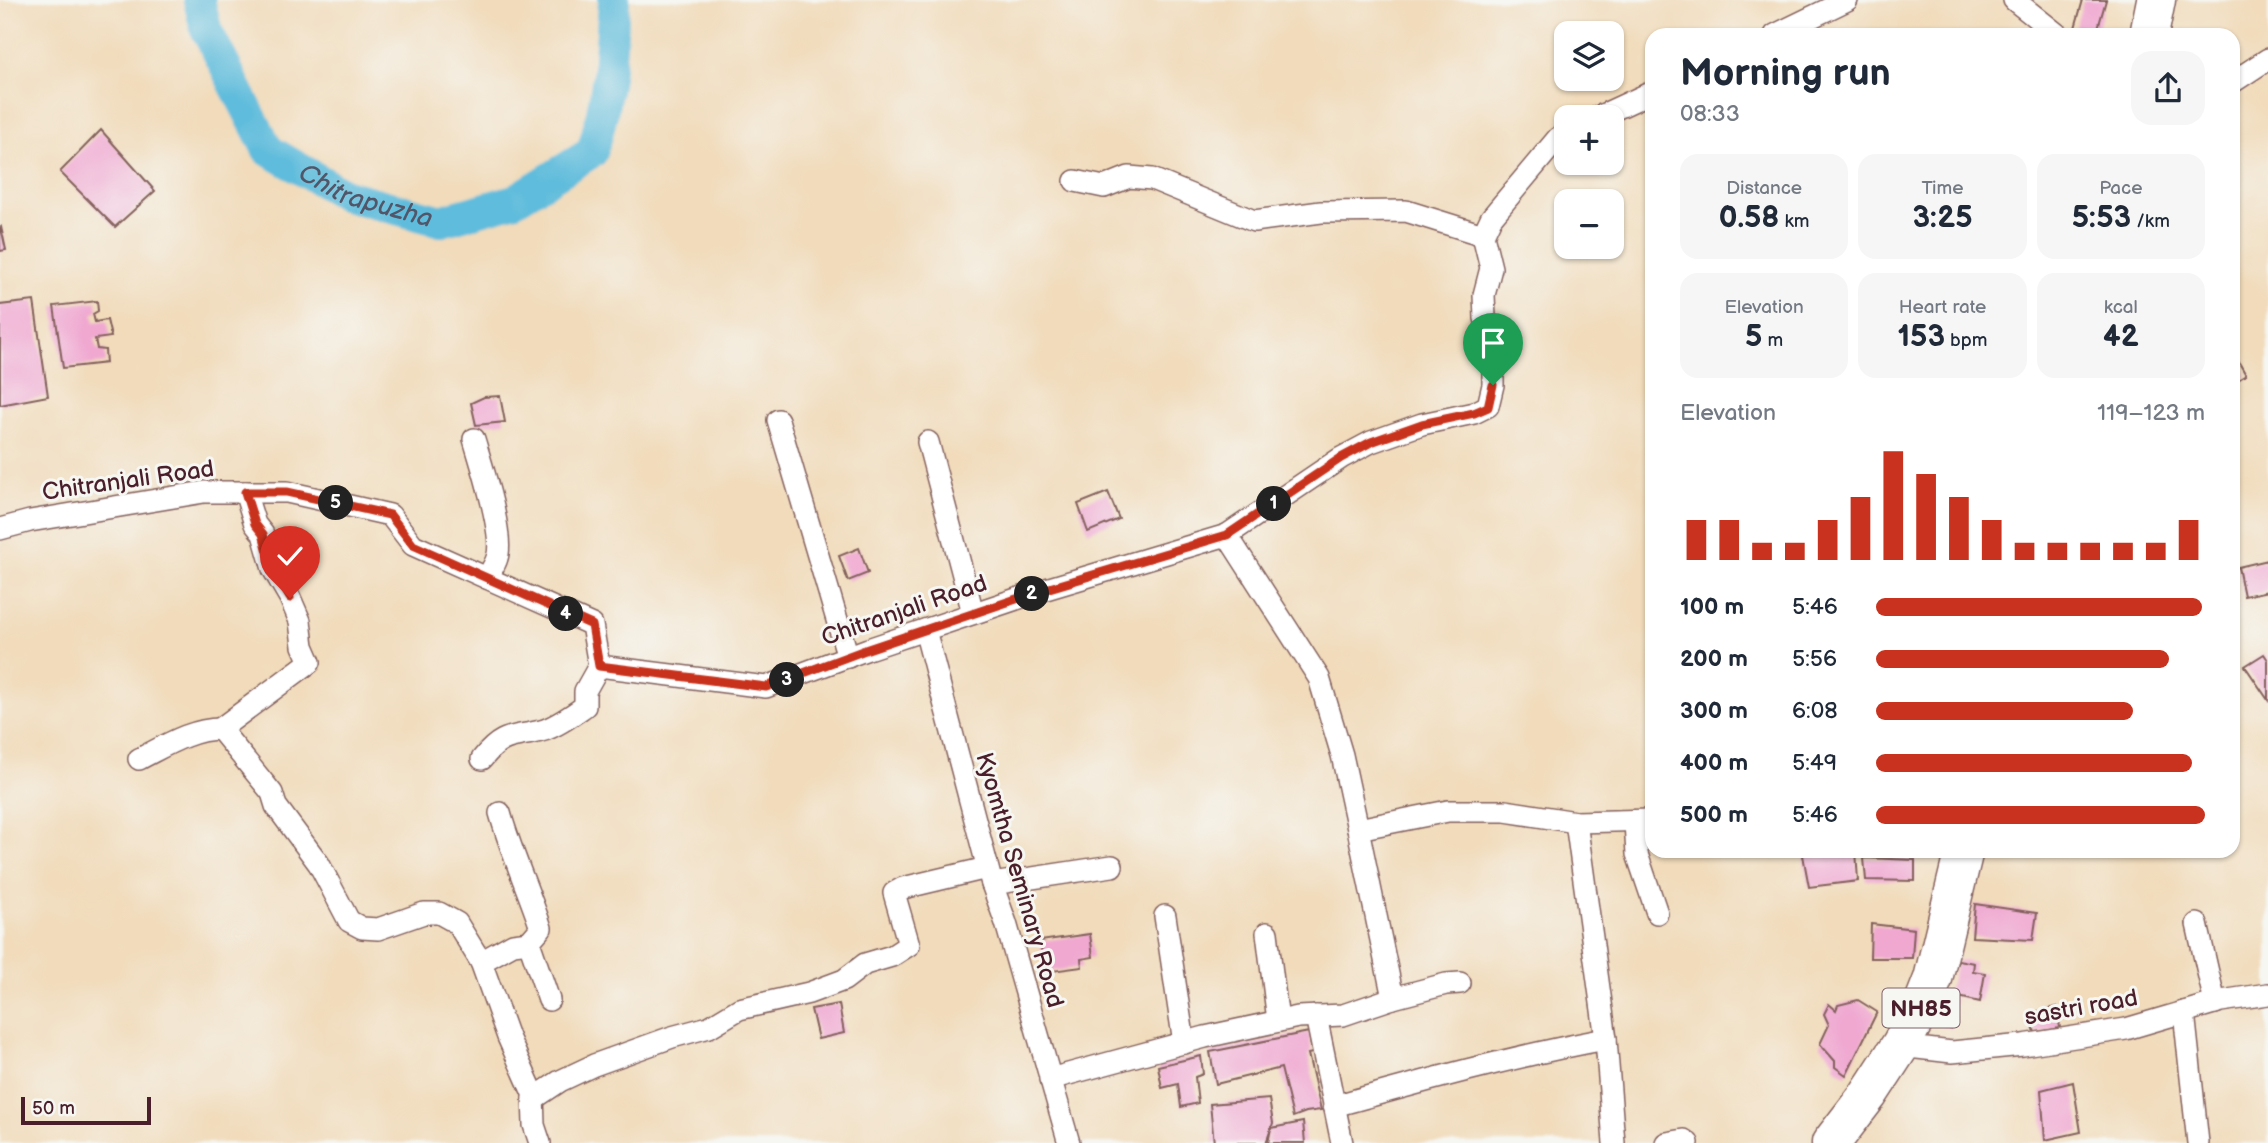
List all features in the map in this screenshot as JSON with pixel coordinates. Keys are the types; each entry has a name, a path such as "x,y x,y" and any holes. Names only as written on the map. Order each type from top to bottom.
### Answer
{"highway":[{"path":"2150,28 2156,0"},
{"name":"NH85","path":"1831,1143 1868,1095 1922,1007 1933,979 1962,858"}],"street":[{"path":"1789,28 1847,0"},
{"path":"2014,0 2049,28"},
{"path":"2240,77 2268,59"},
{"path":"1624,105 1645,95"},
{"path":"1075,181 1104,187 1129,177 1152,179 1254,221 1321,212 1406,211 1483,235 1492,218 1554,143"},
{"name":"Chitranjali Road","path":"0,529 30,520 204,492 287,492 390,515 413,545 592,625 599,666 766,687 848,656 1046,589 1227,535 1341,458 1371,442 1422,424 1474,413 1488,407 1493,385 1493,346 1485,318 1484,295 1491,268 1483,235"},
{"path":"778,420 848,656"},
{"path":"474,439 488,485 495,523 498,556 487,578"},
{"path":"928,442 973,614"},
{"path":"139,759 205,729 220,729 310,662 303,646 300,621 273,569 263,534 255,524 245,492"},
{"path":"1227,535 1319,678 1342,755 1393,998"},
{"name":"Kyomtha Seminary Road","path":"925,630 989,876 1006,923 1069,1143"},
{"path":"482,759 493,746 514,734 543,731 585,706 585,691 599,666"},
{"path":"220,729 272,793 276,806 318,864 349,921 362,928 379,929 424,913 439,913 457,923 481,962 508,1037 533,1093 534,1125 540,1143"},
{"path":"1358,829 1448,811 1505,811 1576,822 1644,821 1637,854 1657,913"},
{"path":"481,962 513,944 529,942 541,928 523,874 512,854 500,813"},
{"path":"1576,822 1606,1039 1614,1143"},
{"path":"533,1099 560,1081 594,1065 672,1037 709,1027 739,1009 809,993 844,980 866,964 892,956 909,945 894,893 903,888 989,876 1112,866"},
{"path":"1165,916 1184,1043"},
{"path":"2197,924 2215,1003"},
{"path":"1267,933 1278,1021"},
{"path":"529,942 549,1000"},
{"path":"1050,1079 1184,1043 1298,1017 1343,1015 1393,998 1460,983"},
{"name":"sastri road","path":"1900,1046 1952,1052 2023,1045 2126,1029 2215,1003 2268,994"},
{"path":"2184,1012 2198,1143"},
{"path":"1316,1016 1342,1143"},
{"path":"1334,1106 1476,1067 1606,1039"},
{"path":"1666,1143 1684,1140 1688,1143"}],"building":[{"path":"2083,0 2106,0 2098,28 2075,28"},
{"path":"101,130 155,191 115,227 60,172"},
{"path":"0,228 6,250 0,251"},
{"path":"34,301 48,396 0,405 0,305"},
{"path":"97,301 98,311 93,314 95,322 107,320 111,337 95,339 97,349 105,350 106,363 63,368 54,306"},
{"path":"2240,364 2246,375 2240,379"},
{"path":"500,396 505,422 476,425 471,403 484,397"},
{"path":"1108,492 1119,519 1088,532 1078,504"},
{"path":"859,548 868,573 848,581 839,556"},
{"path":"2268,560 2268,591 2244,596 2240,567"},
{"path":"2264,654 2268,660 2268,700 2245,666"},
{"path":"1804,858 1857,858 1858,881 1809,887"},
{"path":"1864,858 1915,860 1915,881 1866,880"},
{"path":"1975,904 2037,913 2033,940 1972,937"},
{"path":"1871,924 1914,929 1912,958 1870,958"},
{"path":"1090,934 1093,957 1081,959 1082,967 1045,972 1040,941"},
{"path":"1958,960 1974,963 1973,971 1985,973 1980,1002 1946,994"},
{"path":"1945,997 1955,999 1951,1029 1932,1021"},
{"path":"1858,1000 1877,1012 1846,1075 1835,1067 1835,1061 1820,1044 1829,1025 1824,1014 1829,1004 1836,1010 1838,1005"},
{"path":"839,1004 844,1033 818,1039 811,1009"},
{"path":"2057,1007 2060,1028 2035,1033 2030,1013"},
{"path":"1309,1032 1312,1053 1308,1054 1321,1110 1293,1117 1281,1068 1216,1084 1210,1052"},
{"path":"1201,1056 1203,1074 1195,1077 1198,1103 1181,1107 1178,1084 1162,1088 1158,1066"},
{"path":"2073,1082 2081,1132 2045,1140 2041,1090"},
{"path":"1269,1099 1273,1123 1266,1143 1214,1143 1210,1104"},
{"path":"1303,1122 1305,1143 1268,1143 1271,1128"}],"waterway":[{"name":"Chitrapuzha","path":"199,0 206,29 268,150 345,195 441,221 515,200 592,152 605,96 614,0"}],"route":[{"path":"290,598 273,569 263,534 255,524 245,492 287,492 390,515 413,545 592,625 599,666 766,687 868,649 1046,589 1227,535 1341,458 1371,442 1422,424 1474,413 1488,407 1493,385"}]}
